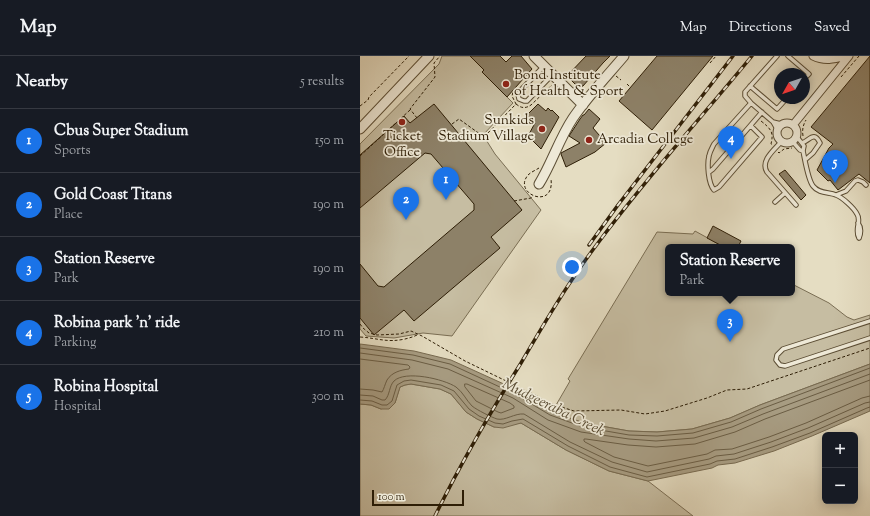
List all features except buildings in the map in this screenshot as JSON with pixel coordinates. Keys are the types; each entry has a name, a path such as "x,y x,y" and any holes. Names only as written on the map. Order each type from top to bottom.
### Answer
{"street":[{"path":"360,121 422,56"},
{"path":"360,129 430,56"},
{"path":"534,56 583,105"},
{"path":"539,184 573,118 624,56"},
{"path":"814,56 827,60 843,56"},
{"path":"793,125 843,56"},
{"path":"787,122 793,125 797,130 798,142 787,144 781,142 776,135 779,127 787,122"}],"lane":[{"path":"777,56 745,92 745,96 779,127"},
{"path":"788,56 801,68"},
{"path":"544,66 520,90 518,94 519,99 527,101 552,74"},
{"path":"750,86 778,109 782,104"},
{"path":"751,103 714,144 709,155 709,172 714,190 762,137 751,126"},
{"path":"709,172 762,112"},
{"path":"773,122 779,127"},
{"path":"798,142 805,143 810,137 812,137 817,138 820,143 813,153 805,160"},
{"path":"781,142 765,162 765,168 796,205"},
{"path":"798,142 804,148 805,160 810,179 814,187 822,192 836,195 843,200 857,213 859,218 858,223"},
{"path":"836,195 846,190 855,181 858,180 866,185"},
{"path":"776,202 785,193"},
{"path":"870,321 783,350 776,355 776,360 780,365 786,366 870,338"}],"path":[{"path":"360,106 368,100 369,97 409,56"},
{"path":"360,156 410,110 435,77 434,63 440,56"},
{"path":"710,63 716,56"},
{"path":"840,78 858,56"},
{"path":"614,74 621,80"},
{"path":"627,84 630,87"},
{"path":"515,90 512,96 516,104 520,107 527,108 550,85 555,85"},
{"path":"452,124 459,119 484,136 516,104"},
{"path":"410,110 417,118"},
{"path":"760,121 771,131 773,135 771,144 779,153 784,149 794,148 803,138 803,125 807,119"},
{"path":"514,201 531,198 533,196"},
{"path":"360,324 370,333 377,335 399,334 411,331 465,361 522,388 546,402 574,411 621,410 645,414 665,411 727,390 747,389 870,348"},
{"path":"360,337 395,341 413,337 417,334"}],"shaded area":[{"path":"442,56 470,56 484,70 482,72 513,103 483,135 495,154 541,210 452,336 423,333 394,338 366,336 360,329 360,144 439,64"},
{"path":"695,231 719,244 665,244 665,296 795,296 795,286 829,303 847,317 854,320 870,315 870,364 760,405 730,418 692,429 657,432 629,431 584,423 552,412 570,381 568,379 657,232 693,234"},
{"path":"411,384 440,389 451,394 466,412 494,427 521,423 566,450 609,471 648,481 693,516 360,516 360,404 371,405 381,409 395,403 400,387"}],"water":[{"path":"360,344 414,351 451,360 517,390 552,412 584,423 629,431 657,432 692,429 730,418 760,405 870,364 870,411 774,451 735,463 718,465 712,468 648,481 609,471 566,450 521,423 503,428 494,427 466,412 451,394 440,389 411,384 405,385 400,387 395,403 389,409 381,409 371,405 360,404"}],"railway":[{"path":"589,245 733,56"},
{"path":"435,516 487,419 548,317 577,272 635,195 752,56"}],"place":[{"name":"Bond Institute of Health & Sport","path":"506,84"},
{"name":"Ticket Office","path":"402,122"},
{"name":"Sunkids Stadium Village","path":"542,129"},
{"name":"Arcadia College","path":"589,140"},
{"name":"Robina park 'n' ride","path":"731,159"},
{"name":"Robina Hospital","path":"835,183"},
{"name":"Cbus Super Stadium","path":"446,200"},
{"name":"Gold Coast Titans","path":"406,220"},
{"name":"Station Reserve","path":"730,342"}],"water label":[{"name":"Mudgeeraba Creek","path":"553,408"}]}
